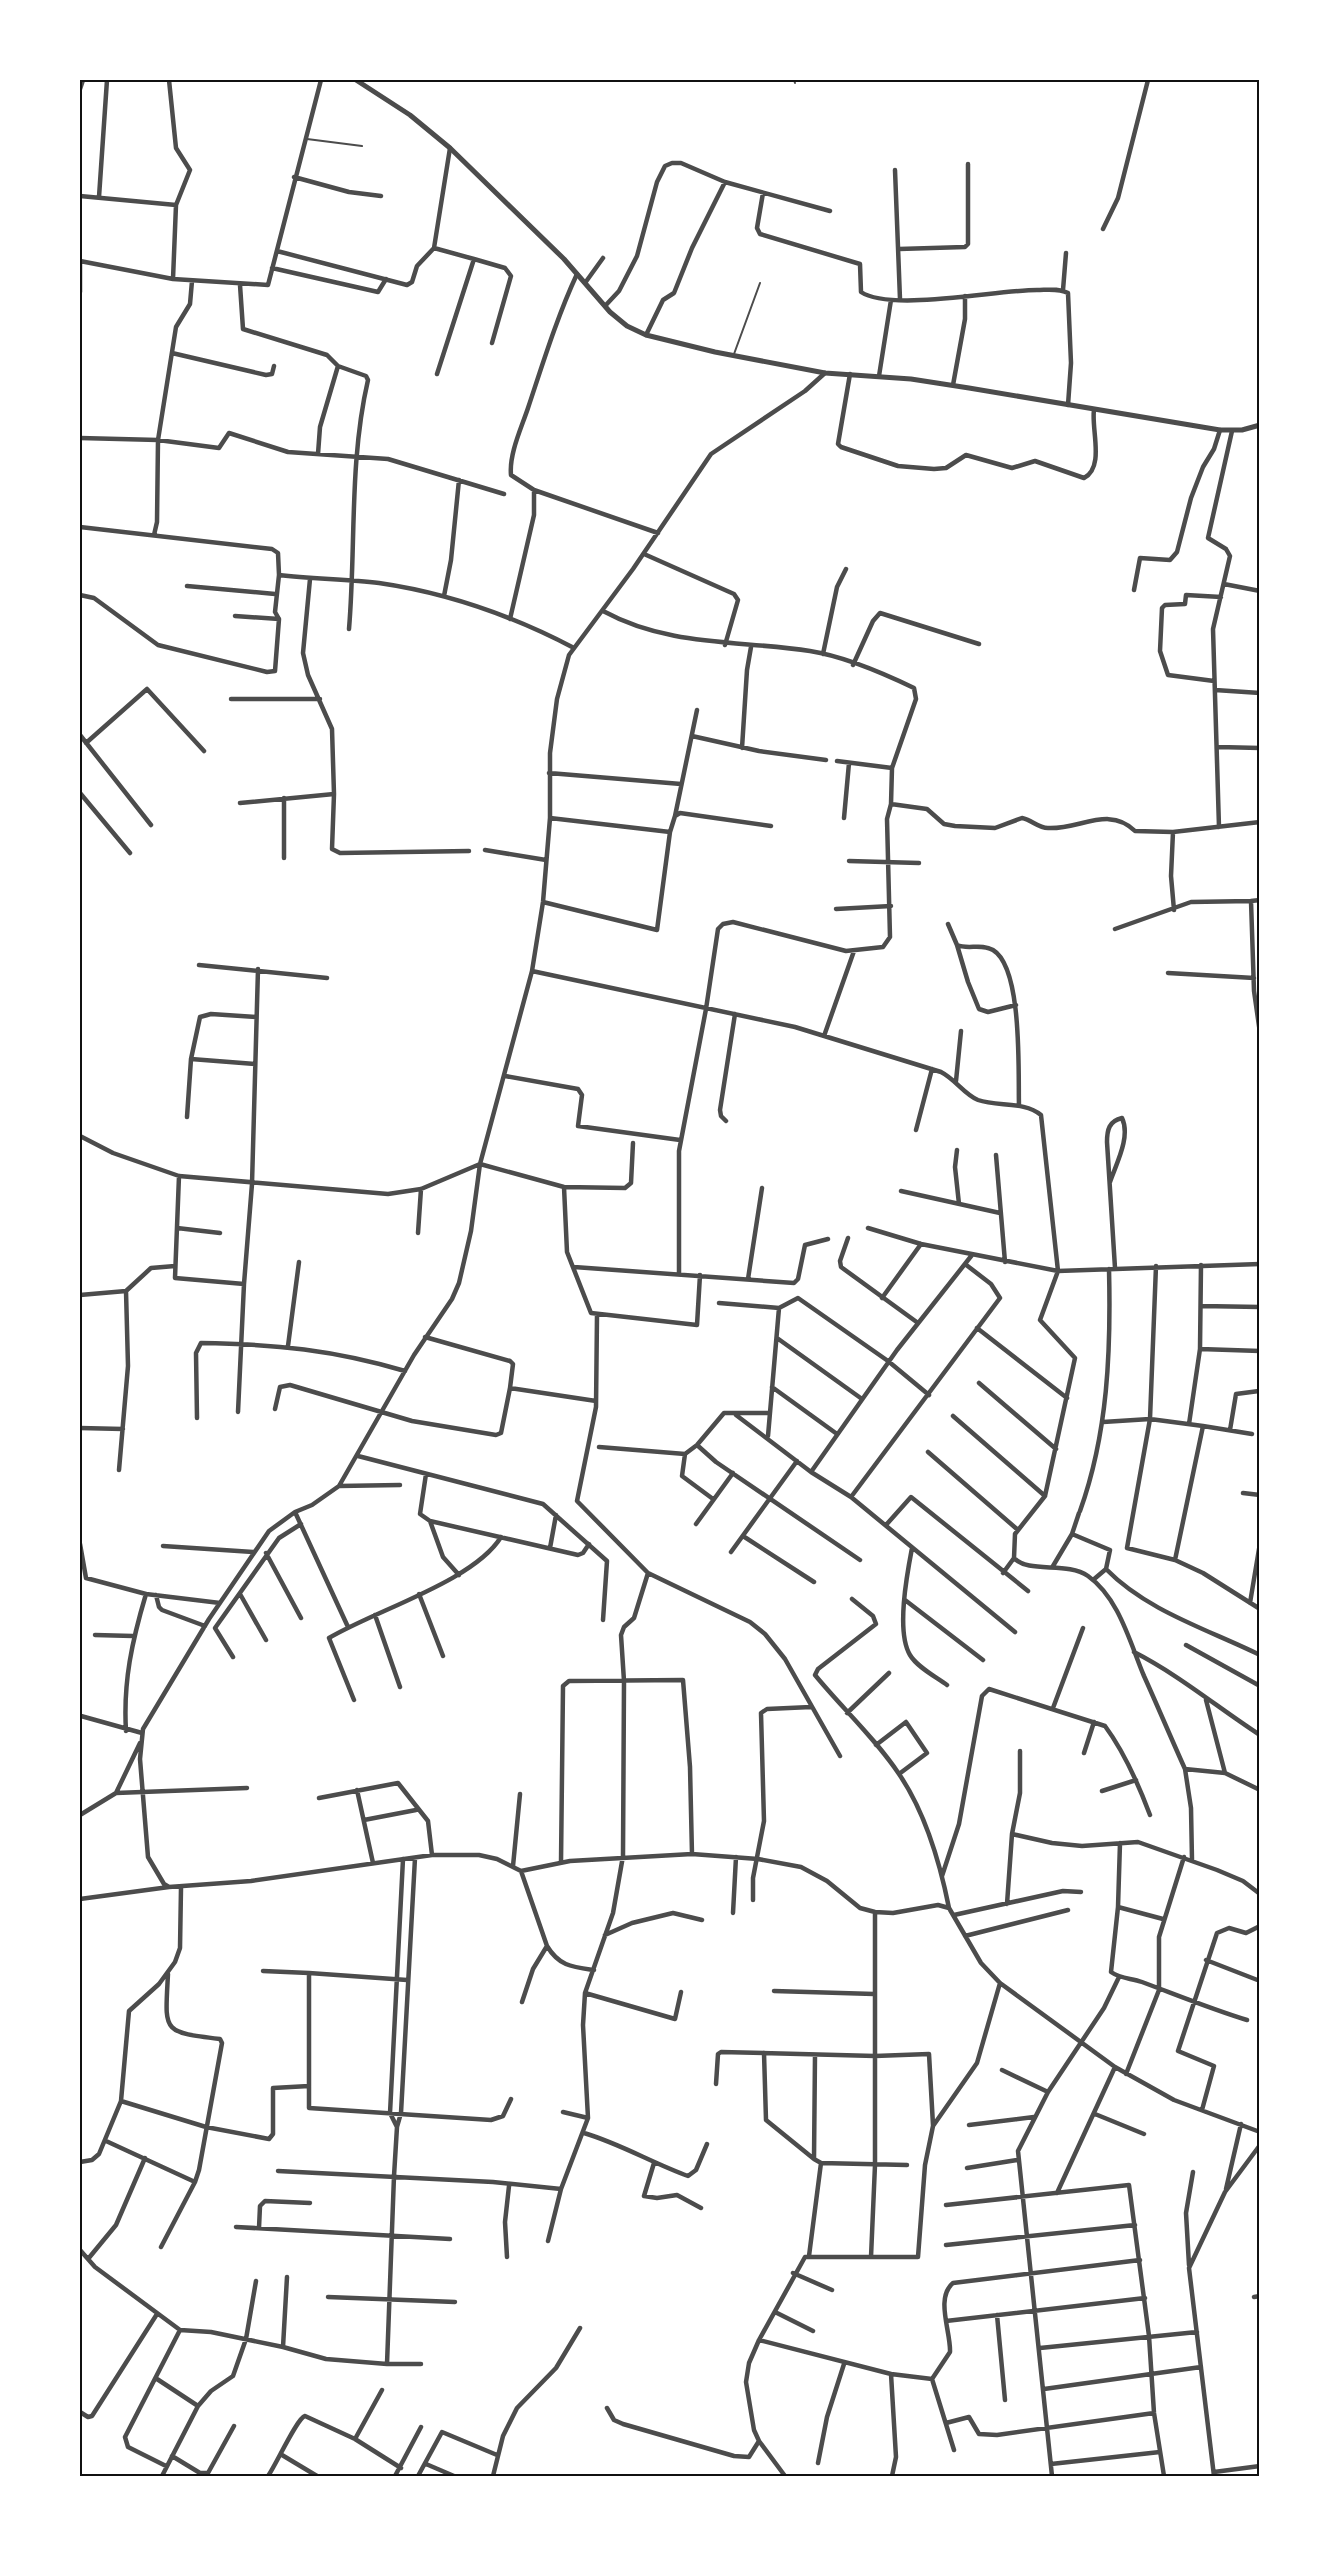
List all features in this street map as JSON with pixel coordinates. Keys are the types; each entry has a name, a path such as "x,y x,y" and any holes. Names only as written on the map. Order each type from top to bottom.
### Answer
{"street":[{"path":"80,89 83,80"},
{"path":"99,197 107,80"},
{"path":"169,80 176,148 189,170 176,205 173,279"},
{"path":"80,292 80,261 173,279 264,287 270,283 294,177 321,80"},
{"path":"356,80 410,115 450,147 577,274 605,306 627,326 646,335 825,373 879,376 953,386 1232,431 1260,425"},
{"path":"1103,228 1118,198 1148,80"},
{"path":"277,251 407,285 412,282 417,266 434,248 450,147"},
{"path":"605,306 619,291 637,256 657,182 665,165 681,163 725,182 830,210"},
{"path":"899,249 965,247 968,244 968,164"},
{"path":"895,170 900,299"},
{"path":"294,177 349,192 381,196"},
{"path":"646,335 663,300 674,293 692,248 725,182"},
{"path":"763,193 758,228 760,234 860,264 861,292 867,296 891,300 1028,290 1063,290 1068,294 1071,363 1068,405"},
{"path":"80,196 176,205"},
{"path":"434,248 505,268 512,276 492,343"},
{"path":"1063,290 1066,253"},
{"path":"585,283 603,258"},
{"path":"437,374 474,259"},
{"path":"272,268 378,291 386,279"},
{"path":"577,274 562,310 510,466 514,479 534,490 658,532"},
{"path":"154,536 157,522 158,440 176,327 190,304 192,281"},
{"path":"240,285 243,330 327,355 338,366 366,376 368,380 358,427 355,459 353,581 348,629"},
{"path":"953,386 964,319 965,296"},
{"path":"879,376 891,300"},
{"path":"172,353 266,375 272,374 274,366"},
{"path":"318,454 320,427 338,366"},
{"path":"169,1887 164,1884 148,1857 142,1790 140,1743 142,1733 205,1626 269,1531 295,1512 324,1498 339,1486 425,1337 452,1299 459,1283 471,1231 480,1164 532,971 543,903 550,818 549,773 557,699 563,673 574,648 644,554 711,454 805,391 825,373"},
{"path":"850,374 838,444 898,466 939,469 966,455 1012,468 1035,461 1084,478 1089,476 1095,464 1094,410"},
{"path":"1134,590 1140,558 1168,560 1173,559 1177,552 1191,498 1203,467 1214,449 1216,429"},
{"path":"1219,827 1213,629 1230,561 1229,552 1208,538 1232,431"},
{"path":"80,438 158,440 219,448 229,433 288,452 355,459 388,459 504,494"},
{"path":"444,596 451,560 459,480"},
{"path":"510,619 534,515 534,490"},
{"path":"80,527 272,549 278,553 279,575 275,594 275,612 279,619 275,671 267,672 158,645 94,598 80,595"},
{"path":"644,554 734,594 738,600 725,645"},
{"path":"823,654 837,587 846,569"},
{"path":"279,575 353,581 414,589 444,596 510,619 574,648"},
{"path":"310,579 303,653 308,675 332,729 334,794 332,849 335,852 469,851"},
{"path":"1224,584 1260,591"},
{"path":"187,586 275,594"},
{"path":"1214,681 1168,675 1160,651 1162,608 1165,605 1185,604 1186,595 1221,597"},
{"path":"603,611 636,626 725,645 823,654 900,681 916,692 892,768 891,804 886,819 891,906 887,943 883,947 854,951 733,922 723,924 715,938 706,1009 680,1140 679,1274"},
{"path":"853,665 873,621 880,613 980,644"},
{"path":"235,616 279,619"},
{"path":"742,748 747,670 751,647"},
{"path":"86,743 147,689 204,751"},
{"path":"1215,690 1260,693"},
{"path":"231,699 320,699"},
{"path":"543,903 657,930 670,832 673,830 697,710"},
{"path":"80,735 151,825"},
{"path":"692,736 742,748 826,760"},
{"path":"1218,747 1260,748"},
{"path":"837,761 892,768"},
{"path":"844,818 849,763"},
{"path":"549,773 681,784"},
{"path":"80,793 130,853"},
{"path":"240,803 334,794"},
{"path":"284,798 284,858"},
{"path":"891,804 927,809 944,824 995,828 1022,818 1031,820 1040,827 1055,828 1113,818 1125,821 1134,831 1173,832 1260,822"},
{"path":"675,816 680,813 771,826"},
{"path":"550,818 670,832"},
{"path":"1173,832 1171,876 1174,910"},
{"path":"485,850 546,860"},
{"path":"849,861 919,862"},
{"path":"1115,929 1174,910 1191,902 1260,900"},
{"path":"1251,901 1253,968 1260,1033"},
{"path":"837,909 891,906"},
{"path":"948,924 980,1009 988,1012 1016,1005"},
{"path":"957,945 983,946 999,955 1008,974 1016,1005 1019,1106"},
{"path":"824,1036 854,951"},
{"path":"199,965 258,969 327,978"},
{"path":"1253,968 1260,968"},
{"path":"238,1412 244,1284 252,1184 258,969"},
{"path":"532,971 735,1014 824,1036 932,1069 956,1081 973,1098 1019,1106 1035,1110 1041,1115 1058,1271 1040,1320 1075,1358 1045,1496 1018,1530 1014,1558 1003,1572"},
{"path":"1168,973 1254,978"},
{"path":"187,1117 192,1059 200,1017 211,1014 256,1017"},
{"path":"726,1121 720,1110 735,1014"},
{"path":"956,1081 961,1031"},
{"path":"192,1059 255,1064"},
{"path":"916,1130 932,1069"},
{"path":"505,1076 578,1089 582,1095 578,1126 680,1140"},
{"path":"1053,1566 1072,1534 1090,1484 1103,1422 1111,1353 1112,1269 1107,1130 1113,1121 1122,1118 1125,1126 1124,1140 1110,1182"},
{"path":"80,1136 113,1153 179,1176 388,1194 422,1189 480,1164 564,1187 630,1186 633,1143"},
{"path":"957,1150 955,1167 960,1204"},
{"path":"996,1155 1005,1262"},
{"path":"179,1176 176,1279 244,1284"},
{"path":"564,1187 567,1252 588,1311 597,1315 697,1325 700,1275"},
{"path":"748,1279 762,1188"},
{"path":"418,1233 422,1189"},
{"path":"901,1191 1000,1213"},
{"path":"177,1228 220,1233"},
{"path":"868,1228 921,1244 1058,1271 1260,1264"},
{"path":"848,1238 840,1262 841,1267 918,1323"},
{"path":"574,1267 794,1283 798,1280 805,1245 828,1239"},
{"path":"882,1298 921,1244"},
{"path":"811,1472 888,1361 972,1255"},
{"path":"288,1346 299,1262"},
{"path":"851,1497 1000,1298 991,1284 964,1264"},
{"path":"1189,1424 1200,1349 1201,1265"},
{"path":"80,1295 126,1291 151,1268 175,1266"},
{"path":"1156,1266 1150,1419 1127,1548 1175,1560 1203,1572 1260,1609"},
{"path":"119,1470 128,1366 126,1291"},
{"path":"719,1303 779,1308 798,1298 888,1361 929,1395"},
{"path":"1202,1306 1260,1307"},
{"path":"768,1436 779,1308"},
{"path":"597,1315 596,1401 590,1446 577,1501 648,1573 750,1622 765,1634 785,1659 840,1756"},
{"path":"977,1328 1067,1398"},
{"path":"275,1409 278,1392 284,1385 300,1387 380,1413 496,1435 501,1433 513,1364 510,1361 425,1337"},
{"path":"777,1338 862,1399"},
{"path":"196,1418 197,1346 201,1343 288,1346 353,1356 405,1371"},
{"path":"1200,1349 1260,1350"},
{"path":"979,1383 1056,1449"},
{"path":"510,1388 596,1401"},
{"path":"772,1388 837,1434"},
{"path":"1230,1430 1236,1394 1259,1391"},
{"path":"599,1447 685,1454 697,1445 724,1413 736,1415 770,1413"},
{"path":"736,1415 768,1436 811,1472 851,1497 1015,1632"},
{"path":"953,1416 1045,1496"},
{"path":"1103,1422 1150,1419 1252,1434"},
{"path":"1175,1560 1203,1426"},
{"path":"80,1428 123,1429"},
{"path":"697,1445 733,1473 860,1560"},
{"path":"928,1452 1018,1530"},
{"path":"685,1454 682,1476 713,1499"},
{"path":"358,1456 539,1503 608,1561 603,1620"},
{"path":"731,1552 797,1461"},
{"path":"696,1524 733,1473"},
{"path":"426,1474 420,1514 430,1521 578,1555 583,1553 589,1544"},
{"path":"339,1486 400,1485"},
{"path":"1243,1493 1260,1495"},
{"path":"886,1525 911,1497 1028,1591"},
{"path":"295,1512 348,1627"},
{"path":"550,1548 556,1515"},
{"path":"430,1521 443,1557 459,1575"},
{"path":"233,1657 214,1629 266,1553 279,1538 301,1524"},
{"path":"1072,1534 1110,1550 1106,1569 1093,1580"},
{"path":"743,1536 814,1582"},
{"path":"354,1700 328,1640 348,1627 459,1575 490,1552 501,1537"},
{"path":"80,1544 81,1564 86,1578 146,1594 220,1603"},
{"path":"1250,1603 1260,1544"},
{"path":"163,1546 254,1552"},
{"path":"912,1548 905,1599 904,1631 911,1656 947,1685"},
{"path":"266,1553 301,1618"},
{"path":"1014,1558 1022,1565 1053,1566 1083,1572 1093,1580 1124,1623 1134,1652 1185,1769 1191,1808 1192,1860"},
{"path":"1106,1569 1126,1590 1145,1602 1260,1655"},
{"path":"548,2241 561,2189 588,2118 583,2025 585,1993 616,1900 623,1856 624,1681 621,1631 634,1617 648,1573"},
{"path":"126,1731 124,1696 133,1636 146,1594"},
{"path":"240,1594 266,1640"},
{"path":"418,1594 443,1656"},
{"path":"156,1595 162,1610 205,1626"},
{"path":"852,1599 873,1616 876,1624 818,1669 814,1675 899,1774 917,1808 942,1876 949,1908 981,1963 1000,1983 1126,2074 1174,2100 1260,2132"},
{"path":"905,1599 983,1660"},
{"path":"375,1615 400,1687"},
{"path":"1053,1707 1083,1628"},
{"path":"95,1635 133,1636"},
{"path":"1186,1645 1260,1686"},
{"path":"1134,1652 1185,1681 1206,1700 1260,1735"},
{"path":"847,1713 890,1674"},
{"path":"561,1863 563,1686 568,1681 683,1680 690,1767 692,1854"},
{"path":"942,1876 959,1824 983,1694 992,1688 1105,1725 1117,1742 1136,1779 1150,1815"},
{"path":"1206,1700 1226,1773"},
{"path":"753,1900 753,1878 764,1821 761,1713 767,1709 812,1707"},
{"path":"81,1716 126,1731 142,1733"},
{"path":"876,1745 906,1722 927,1753 899,1774"},
{"path":"1084,1753 1094,1722"},
{"path":"116,1793 140,1743"},
{"path":"1007,1904 1012,1834 1020,1793 1020,1751"},
{"path":"1185,1769 1226,1773 1260,1790"},
{"path":"1102,1791 1136,1779"},
{"path":"319,1798 398,1783 416,1810 428,1821 432,1855"},
{"path":"80,1815 116,1793 142,1790 247,1788"},
{"path":"357,1790 373,1863"},
{"path":"513,1866 520,1794"},
{"path":"364,1820 416,1810"},
{"path":"1012,1834 1052,1844 1082,1846 1138,1842 1184,1857 1243,1881 1260,1894"},
{"path":"1120,1843 1118,1907 1111,1972 1119,1977 1139,1981 1192,2003 1247,2020"},
{"path":"521,1871 561,1863 623,1856 692,1854 736,1857 758,1859 807,1870 827,1881 844,1898 860,1908 875,1912 893,1913 938,1905 949,1908"},
{"path":"80,1899 432,1855 478,1855 513,1866 521,1871 547,1946 564,1965 594,1970"},
{"path":"733,1913 736,1857"},
{"path":"1126,2074 1159,1990 1157,1950 1163,1919 1184,1857"},
{"path":"387,2364 394,2176 397,2127 401,2113 415,1858"},
{"path":"397,2127 390,2113 403,1859"},
{"path":"80,2162 92,2160 99,2154 121,2101 129,2011 168,1974 180,1948 181,1888"},
{"path":"954,1915 1063,1892 1081,1892"},
{"path":"1118,1907 1163,1919"},
{"path":"965,1936 1068,1910"},
{"path":"871,2258 875,2164 875,1912"},
{"path":"605,1935 632,1923 673,1913 702,1920"},
{"path":"1202,2110 1214,2066 1178,2051 1192,2003 1206,1960 1220,1930 1229,1928 1246,1933 1260,1926"},
{"path":"522,2002 533,1969 547,1946"},
{"path":"1206,1960 1260,1981"},
{"path":"263,1971 407,1980"},
{"path":"309,1973 310,2109 492,2120 503,2116 511,2099"},
{"path":"161,2247 199,2170 221,2041 177,2032 170,2027 166,2014 168,1974"},
{"path":"1052,2476 1036,2311 1017,2160 1019,2146 1034,2117 1104,2008 1119,1977"},
{"path":"933,2126 978,2063 1000,1983"},
{"path":"774,1991 874,1994"},
{"path":"585,1993 675,2019 681,1992"},
{"path":"395,2042 404,2042"},
{"path":"716,2084 718,2053 931,2055 933,2126 926,2165 918,2257 809,2256 802,2259 759,2340 749,2364 746,2382 750,2417 759,2441 785,2476"},
{"path":"764,2053 766,2120 814,2159 821,2163 907,2165"},
{"path":"814,2159 815,2055"},
{"path":"1057,2193 1115,2067"},
{"path":"1002,2070 1048,2092"},
{"path":"121,2101 206,2127 269,2139 273,2134 273,2088 309,2086"},
{"path":"563,2112 588,2118"},
{"path":"1095,2114 1144,2134"},
{"path":"969,2125 1034,2117"},
{"path":"1190,2268 1225,2192 1241,2124"},
{"path":"584,2133 622,2145 654,2163 692,2175 707,2144"},
{"path":"106,2141 195,2182"},
{"path":"1225,2192 1260,2145"},
{"path":"88,2259 116,2225 145,2158"},
{"path":"967,2168 1017,2160"},
{"path":"654,2163 644,2196 657,2198 677,2195 701,2208"},
{"path":"809,2256 821,2163"},
{"path":"278,2171 493,2182 509,2186 561,2189"},
{"path":"1193,2172 1186,2213 1190,2268 1214,2474 1260,2466"},
{"path":"946,2205 1127,2185 1145,2298 1154,2413 1164,2476"},
{"path":"507,2257 505,2222 509,2186"},
{"path":"259,2229 260,2206 265,2201 310,2204"},
{"path":"946,2245 1135,2224"},
{"path":"236,2227 450,2240"},
{"path":"80,2250 88,2259 180,2330 211,2332 283,2347 326,2359 421,2364"},
{"path":"954,2450 932,2379 951,2349 946,2321 947,2291 953,2283 1140,2260"},
{"path":"794,2274 832,2290"},
{"path":"283,2347 287,2277"},
{"path":"162,2476 198,2406 211,2391 233,2376 246,2339 256,2280"},
{"path":"328,2297 455,2302"},
{"path":"946,2321 1145,2298"},
{"path":"775,2312 813,2331"},
{"path":"80,2412 88,2417 92,2416 157,2314"},
{"path":"997,2315 1005,2400"},
{"path":"493,2476 497,2455 517,2408 556,2368 580,2328"},
{"path":"166,2466 128,2447 125,2440 126,2433 157,2379 180,2330"},
{"path":"1040,2348 1197,2332"},
{"path":"759,2340 844,2364 891,2374 932,2379"},
{"path":"818,2463 827,2417 844,2364"},
{"path":"1044,2389 1201,2367"},
{"path":"891,2374 896,2457 892,2476"},
{"path":"157,2379 198,2406"},
{"path":"355,2439 382,2390"},
{"path":"607,2408 614,2420 623,2424 734,2456 749,2457 759,2441"},
{"path":"946,2423 969,2417 976,2431 982,2435 1154,2413"},
{"path":"268,2476 282,2456 295,2426 305,2415 355,2439 401,2468"},
{"path":"172,2456 200,2473 208,2473 234,2426"},
{"path":"395,2476 421,2427"},
{"path":"418,2476 442,2432 497,2455"},
{"path":"1051,2464 1160,2451"},
{"path":"282,2456 317,2476"},
{"path":"426,2464 454,2476"}],"lane":[{"path":"304,138 362,146"},
{"path":"734,354 760,283"}]}
